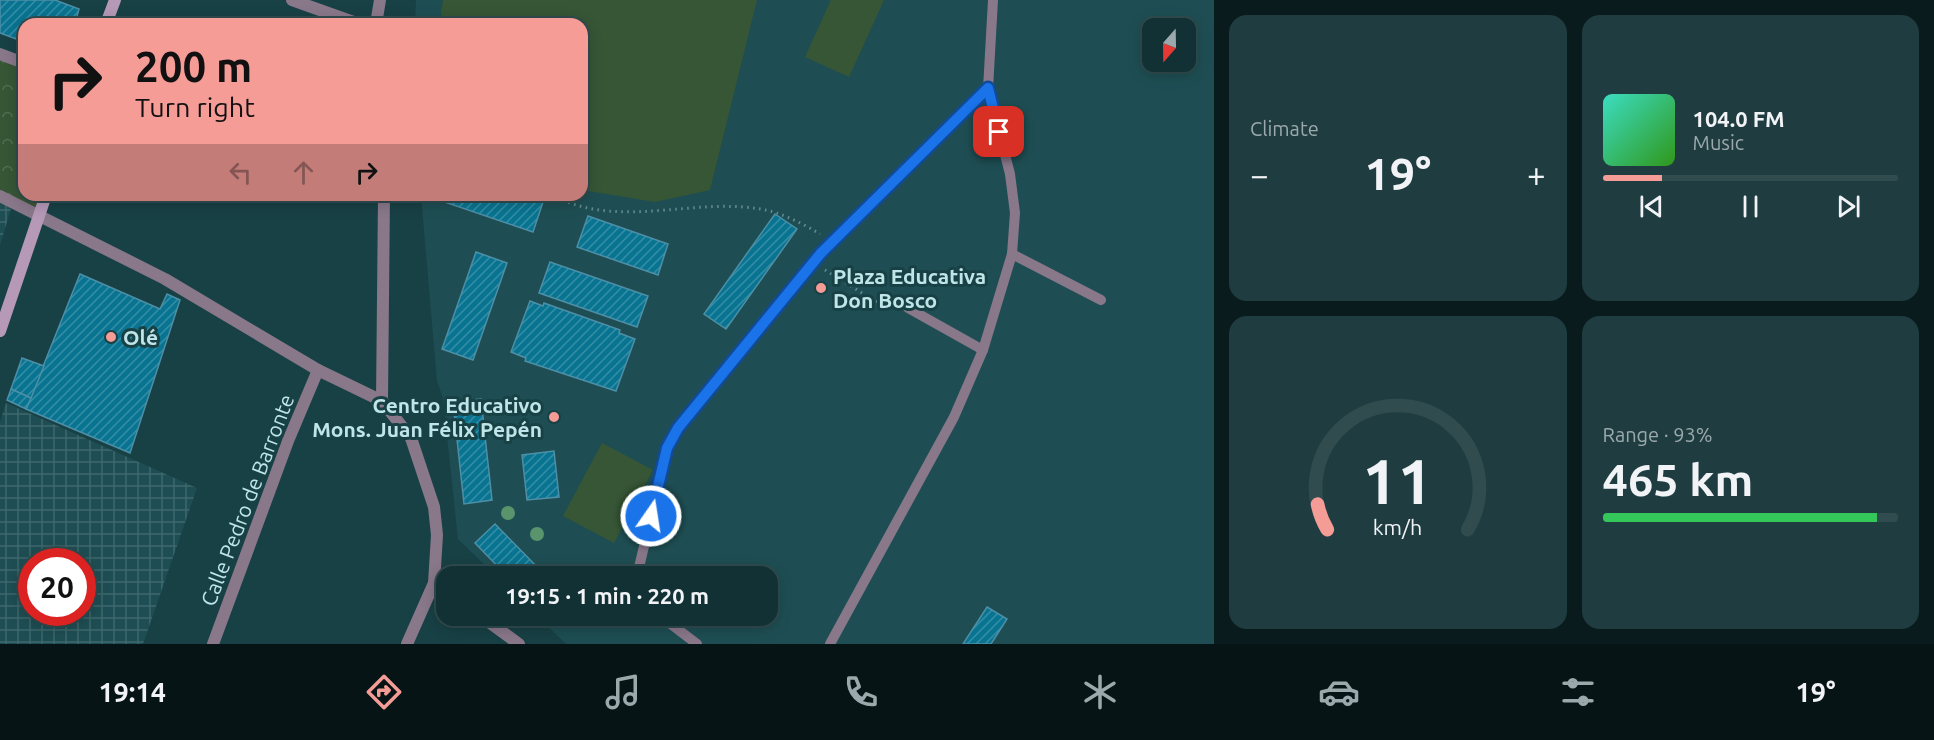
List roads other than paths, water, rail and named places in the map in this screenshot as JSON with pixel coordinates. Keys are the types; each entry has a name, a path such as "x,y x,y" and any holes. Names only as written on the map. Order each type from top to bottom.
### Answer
{"main road":[{"path":"108,18 115,0"},
{"path":"0,331 44,201"}],"street":[{"path":"292,0 342,18"},
{"path":"377,18 380,0"},
{"path":"0,54 18,61"},
{"path":"0,196 165,279 318,370 356,386 382,401 411,438 426,475 434,507 437,534 434,583 407,644"},
{"path":"382,401 384,201"},
{"name":"Calle Pedro de Barronte","path":"213,644 288,441 318,370"},
{"path":"494,626 519,644"}],"lane":[{"path":"830,644 915,494 954,417 982,350 1012,254 1015,213 1010,174 988,88 993,0"},
{"path":"639,566 667,448 678,428 813,262 988,88"},
{"path":"1012,254 1101,300"},
{"path":"908,308 982,350"},
{"path":"673,626 697,644"}],"place":[{"name":"Plaza Educativa Don Bosco","path":"821,288"},
{"name":"Olé","path":"111,337"},
{"name":"Centro Educativo Mons. Juan Félix Pepén","path":"554,417"}]}
